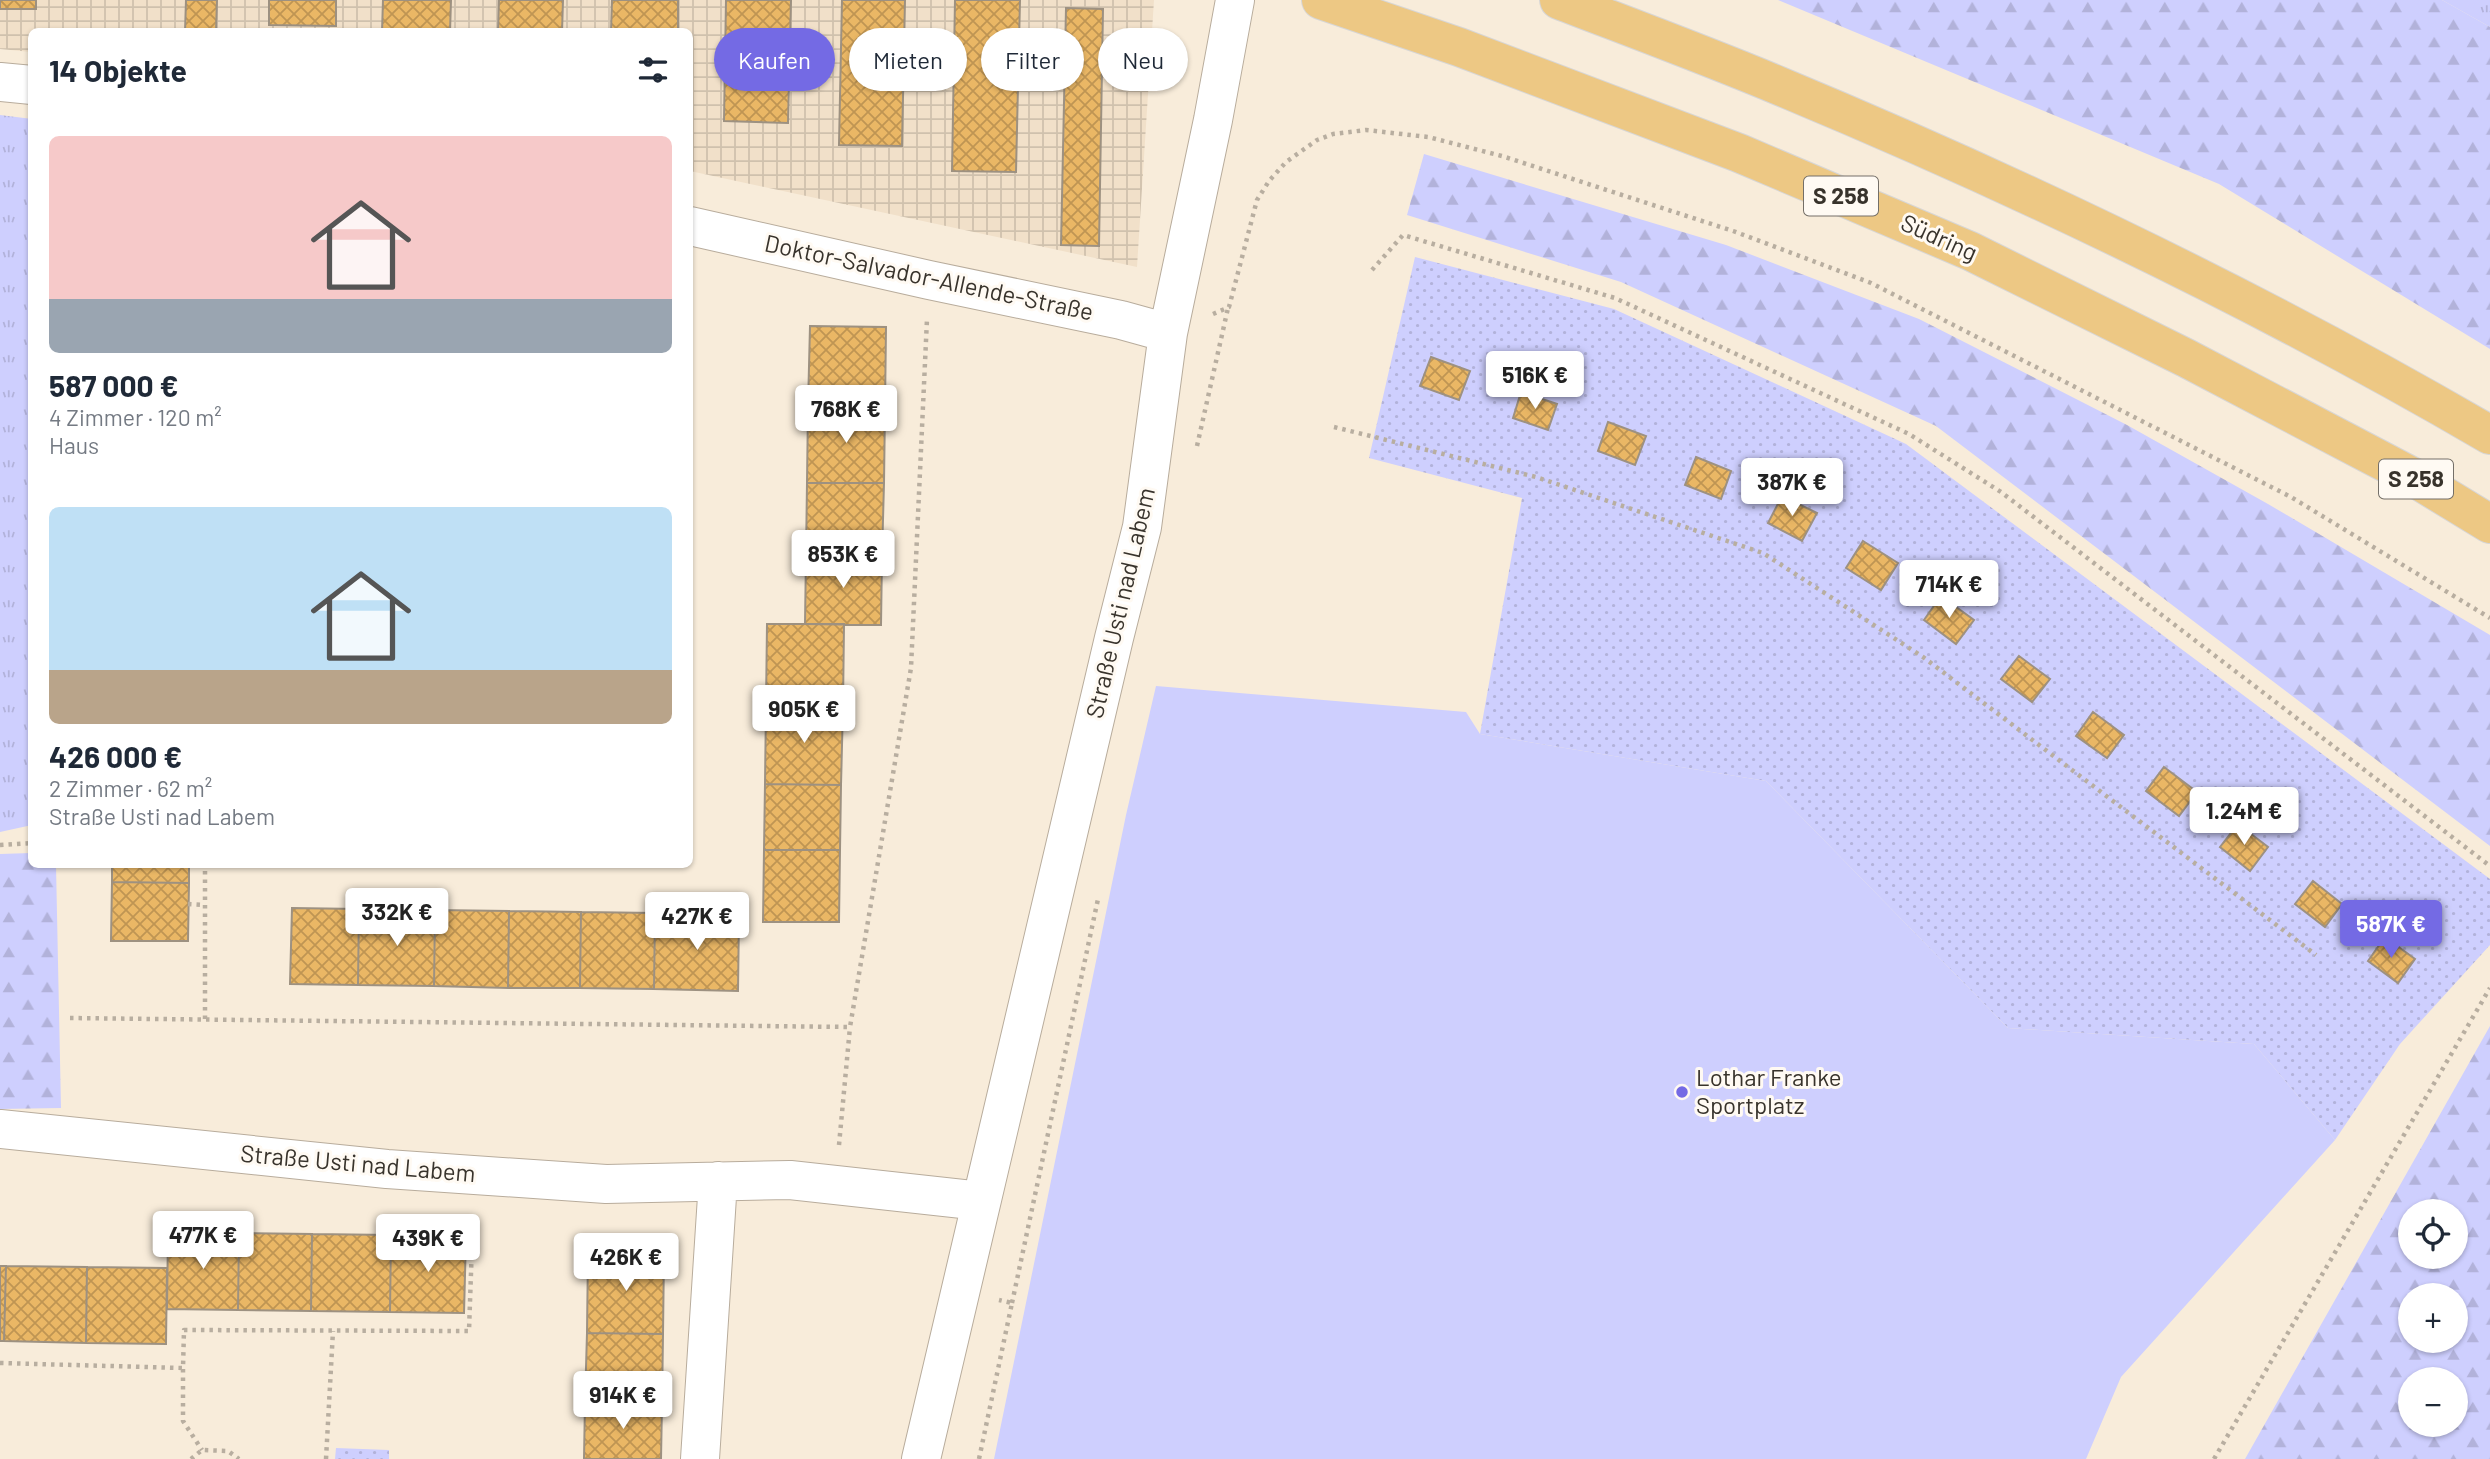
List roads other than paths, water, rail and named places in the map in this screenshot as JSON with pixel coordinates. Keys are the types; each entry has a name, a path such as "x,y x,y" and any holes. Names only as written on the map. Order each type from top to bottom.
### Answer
{"main road":[{"name":"Südring","path":"1321,0 1458,47 1739,153 1970,251 2186,358 2413,477 2490,524"},
{"path":"1559,0 1776,84 2007,184 2202,279 2490,435"}],"street":[{"name":"Straße Usti nad Labem","path":"921,1459 1142,527 1168,333 1213,120 1235,0"},
{"path":"0,82 28,85"},
{"name":"Doktor-Salvador-Allende-Straße","path":"693,227 1121,320 1168,333"},
{"name":"Straße Usti nad Labem","path":"0,1129 387,1169 606,1184 790,1180 981,1201"},
{"path":"701,1459 718,1181"}],"place":[{"name":"Lothar Franke Sportplatz","path":"1682,1092"}]}
